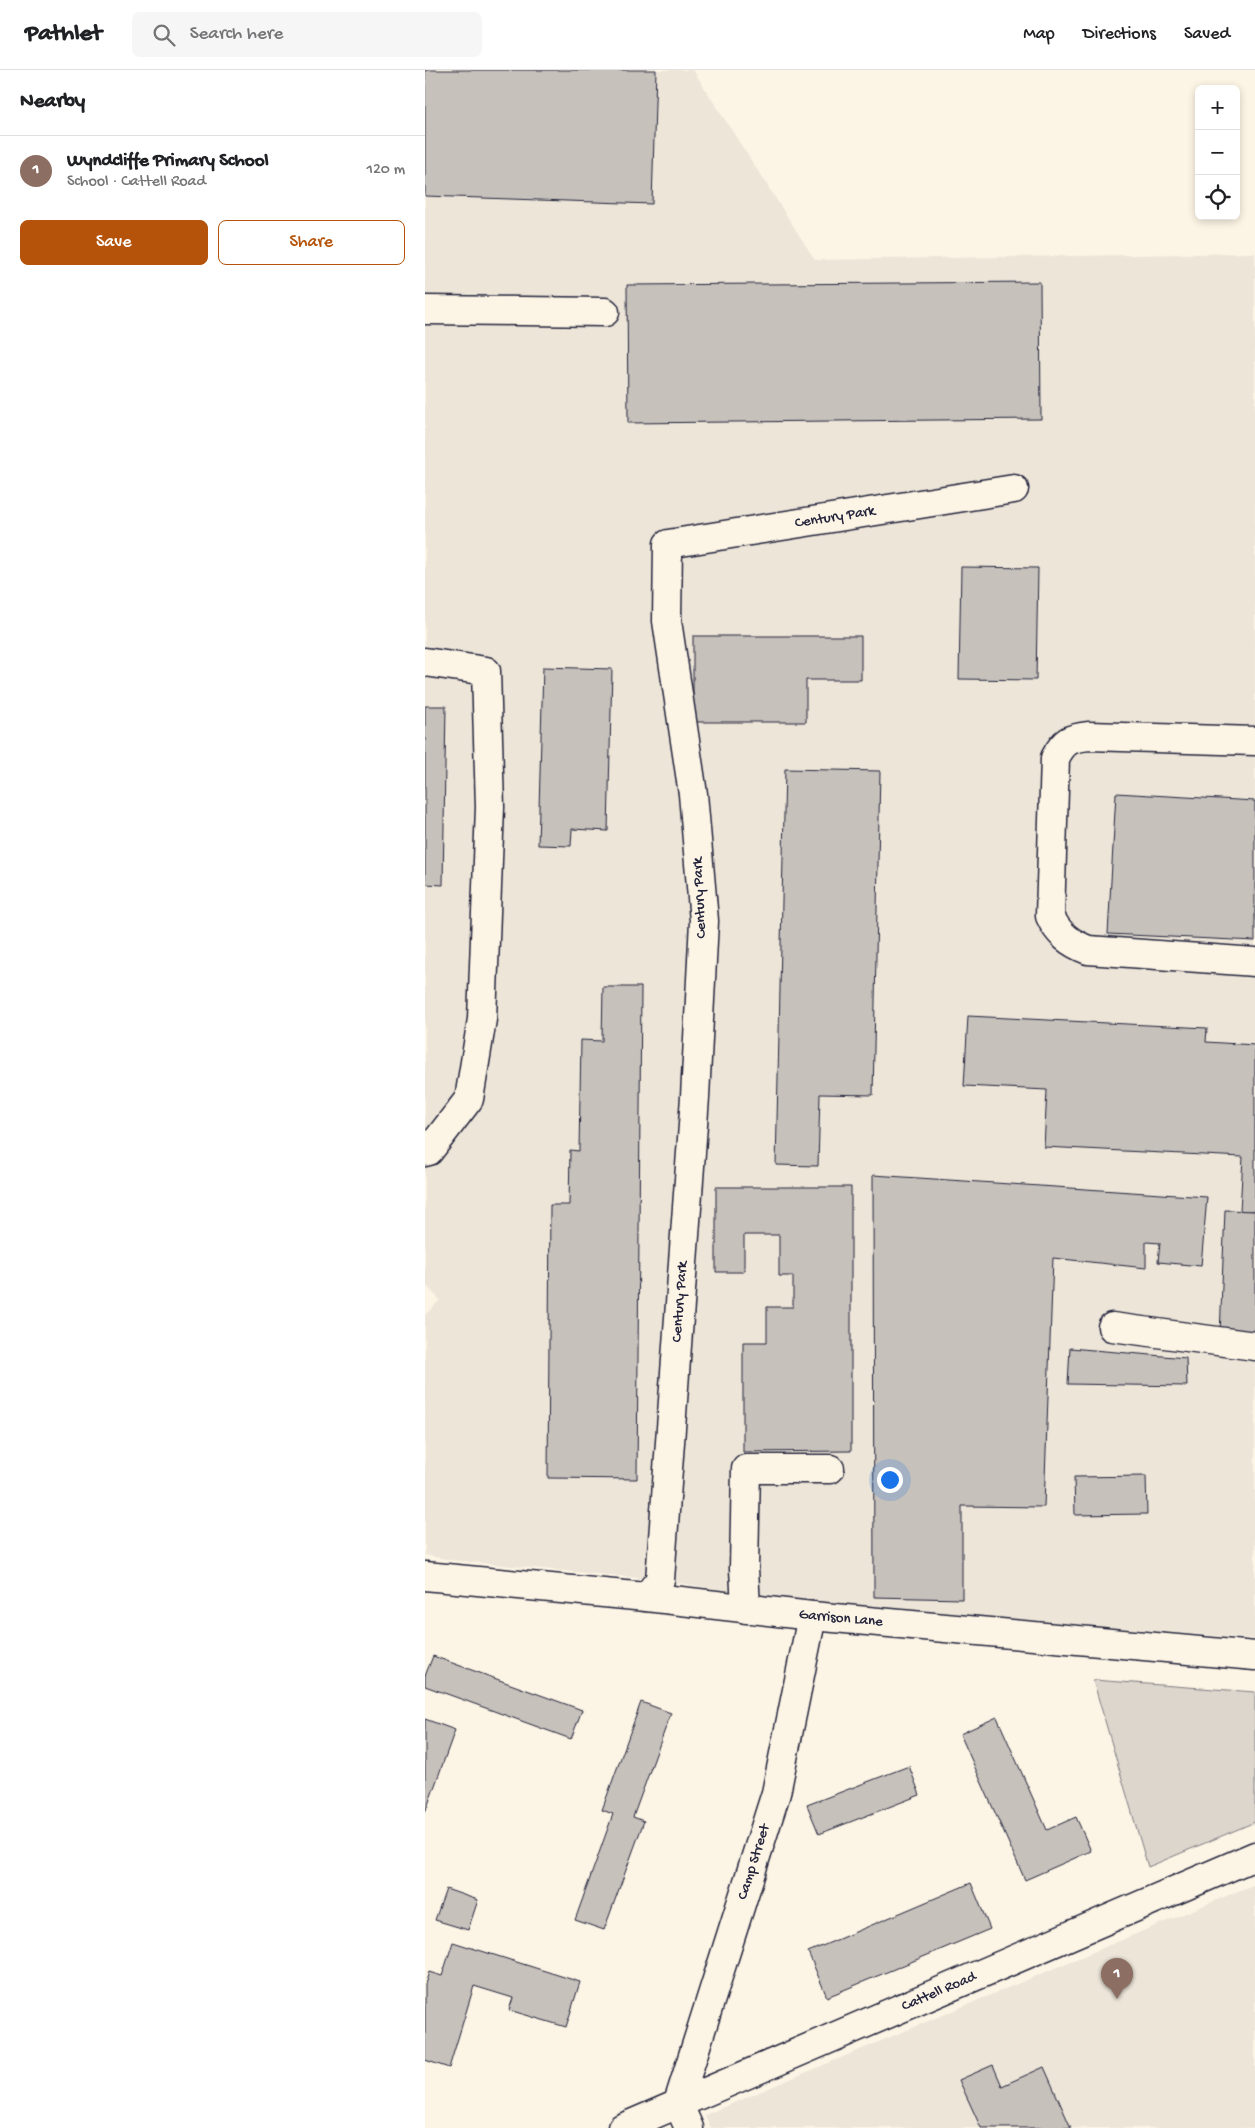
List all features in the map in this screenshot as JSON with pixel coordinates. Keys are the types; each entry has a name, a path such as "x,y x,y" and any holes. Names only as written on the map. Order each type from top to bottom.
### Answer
{"street":[{"path":"425,310 605,312"},
{"name":"Century Park","path":"646,1597 660,1580 695,1097 704,921 693,794 667,621 668,544 1014,489"},
{"path":"425,662 485,671 489,806 481,1020 469,1099 429,1151 425,1152"},
{"path":"1255,741 1089,736 1075,737 1063,744 1055,758 1050,916 1064,937 1073,945 1088,950 1255,962"},
{"path":"1112,1327 1255,1346"},
{"path":"746,1609 744,1568 746,1469 830,1469"},
{"name":"Garrison Lane","path":"425,1576 646,1597 812,1616 1255,1656"},
{"name":"Camp Street","path":"678,2103 776,1793 812,1616"},
{"name":"Cattell Road","path":"622,2128 1254,1860"},
{"path":"678,2103 689,2128"}],"shaded area":[{"path":"425,70 693,70 815,260 1255,253 1255,1639 786,1601 660,1580 451,1560 425,1555 425,1315 440,1300 425,1284"},
{"path":"1093,1680 1255,1692 1255,1822 1148,1867"},
{"path":"1255,1884 1255,2128 711,2128 705,2115"}],"building":[{"path":"425,70 656,70 652,204 425,196"},
{"path":"1040,282 1041,419 628,423 627,285"},
{"path":"961,567 1038,568 1036,680 959,679"},
{"path":"693,636 861,636 861,680 806,680 806,722 693,722"},
{"path":"543,667 612,669 608,831 572,829 571,846 538,845"},
{"path":"425,706 446,706 443,885 425,884"},
{"path":"785,769 880,771 873,1095 820,1094 818,1166 776,1165"},
{"path":"1116,793 1255,801 1255,941 1108,934"},
{"path":"603,987 641,987 637,1479 548,1478 550,1205 569,1205 570,1150 579,1151 581,1040 602,1041"},
{"path":"968,1016 1207,1028 1206,1042 1255,1045 1255,1211 1240,1211 1243,1157 1044,1147 1047,1090 964,1086"},
{"path":"873,1175 1207,1197 1201,1266 1158,1262 1160,1243 1146,1242 1146,1268 1053,1258 1044,1507 962,1506 962,1599 874,1597"},
{"path":"716,1187 851,1187 851,1451 743,1452 743,1342 767,1342 767,1307 793,1307 793,1276 779,1276 779,1235 744,1235 744,1272 716,1272"},
{"path":"1225,1210 1255,1211 1255,1336 1220,1335"},
{"path":"1070,1348 1186,1358 1187,1386 1068,1384"},
{"path":"1146,1476 1147,1514 1075,1515 1074,1477"},
{"path":"433,1656 582,1710 571,1739 425,1686 425,1676"},
{"path":"641,1702 671,1713 633,1817 644,1821 604,1930 575,1920 613,1814 602,1810"},
{"path":"997,1717 1047,1830 1076,1817 1091,1851 1025,1880 960,1734"},
{"path":"425,1719 455,1730 425,1813"},
{"path":"909,1766 920,1795 819,1834 807,1805"},
{"path":"971,1883 990,1929 827,1997 808,1952"},
{"path":"446,1889 478,1900 468,1930 435,1920"},
{"path":"453,1942 580,1982 566,2027 509,2010 513,1998 474,1986 449,2068 425,2060 425,1984 429,1972 442,1976"},
{"path":"993,2065 1002,2086 1044,2067 1071,2128 981,2128 959,2080"}],"place":[{"name":"Wyndcliffe Primary School","path":"1117,1999"}]}
